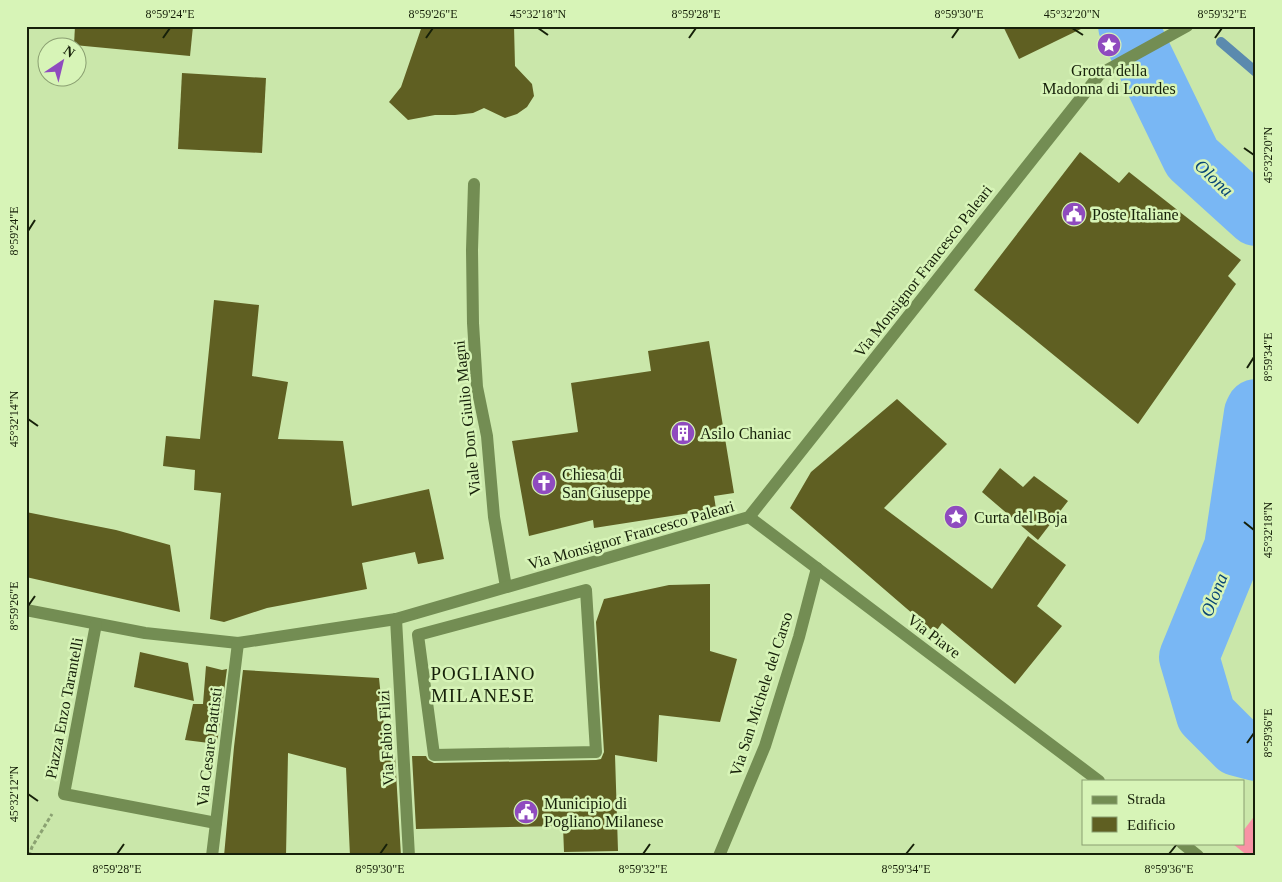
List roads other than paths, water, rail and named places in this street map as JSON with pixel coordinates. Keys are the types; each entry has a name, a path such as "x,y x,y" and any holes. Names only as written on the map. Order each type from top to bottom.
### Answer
{"street":[{"name":"Via Monsignor Francesco Paleari","path":"26,610 145,633 238,643 396,619 749,518 1100,74 1163,41 1187,26"},
{"name":"Viale Don Giulio Magni","path":"474,184 472,250 477,386 487,436 494,517 506,587"},
{"name":"Via Piave","path":"749,518 1098,780"},
{"name":"Via San Michele del Carso","path":"719,856 764,746 799,637 817,568"},
{"path":"586,590 596,752 434,755 418,635 586,590"},
{"name":"Via Fabio Filzi","path":"396,619 409,856"},
{"name":"Piazza Enzo Tarantelli","path":"96,624 64,794 216,823"},
{"name":"Via Cesare Battisti","path":"212,856 238,643"},
{"path":"1183,844 1198,856"}],"waterway":[{"name":"Olona","path":"1128,26 1192,158 1256,216"},
{"path":"1221,42 1256,72"},
{"name":"Olona","path":"1256,409 1234,547 1189,657 1206,715 1237,746 1256,751"}],"place":[{"name":"Grotta della Madonna di Lourdes","path":"1109,45"},
{"name":"Poste Italiane","path":"1074,214"},
{"name":"Asilo Chaniac","path":"683,433"},
{"name":"Chiesa di San Giuseppe","path":"544,483"},
{"name":"Curta del Boja","path":"956,517"},
{"name":"Municipio di Pogliano Milanese","path":"526,812"}],"district":[{"name":"POGLIANO MILANESE","path":"483,684"}]}
